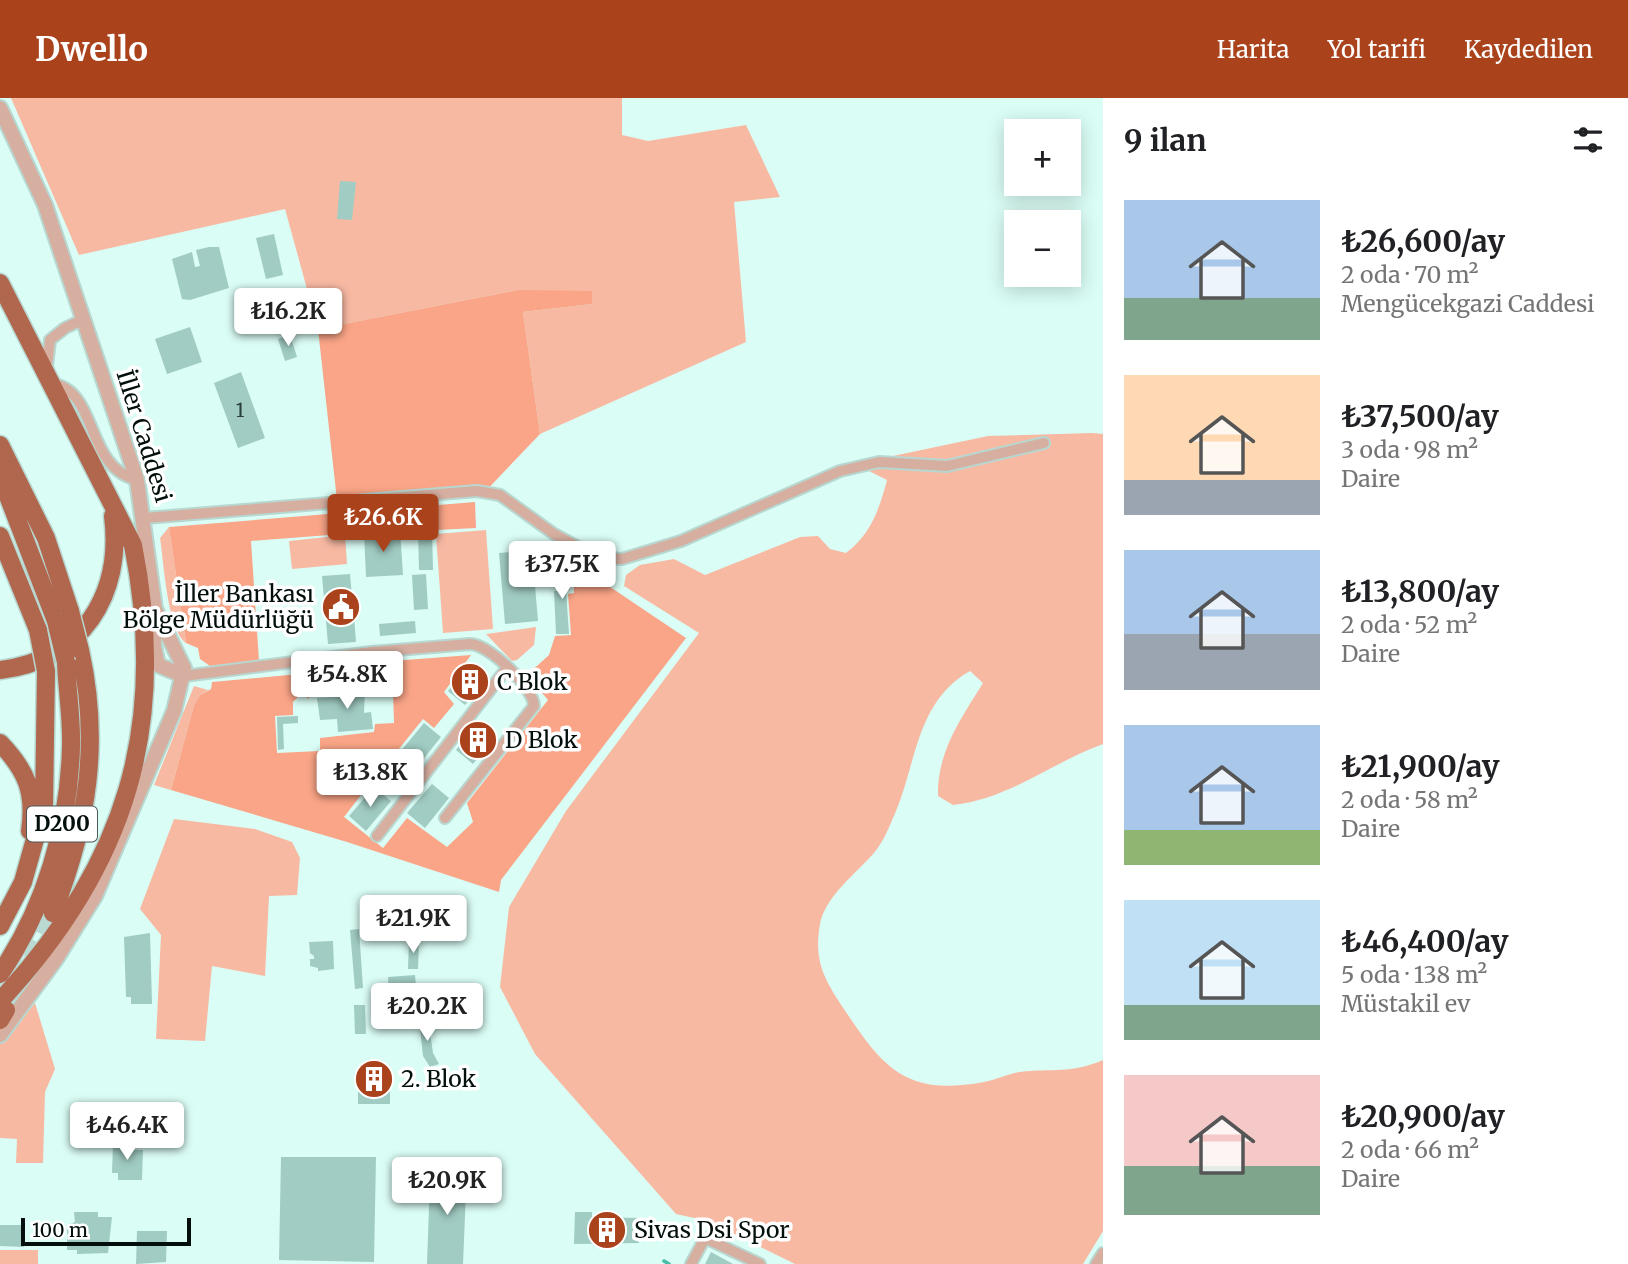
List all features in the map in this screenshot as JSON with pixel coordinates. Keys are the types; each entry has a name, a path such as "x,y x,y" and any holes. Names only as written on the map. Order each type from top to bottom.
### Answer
{"highway":[{"path":"0,283 132,545 142,591 146,656 144,706 137,761 113,835 92,879 2,1010"},
{"path":"0,445 46,538 63,616 80,650 90,717 86,798 74,857 52,914"},
{"name":"D200","path":"0,475 63,616 71,746 66,810 31,924 0,974"},
{"path":"0,670 21,667 55,654 87,625 103,601 114,569 115,533 112,509"},
{"name":"D200","path":"0,536 38,630 46,671 44,807 23,882 0,926"},
{"path":"0,743 22,766 30,790 32,819 12,902"}],"street":[{"name":"İller Caddesi","path":"0,108 45,205 137,480 145,518 155,609 167,637 183,662 184,676"},
{"path":"84,319 65,328 50,340 47,366 50,383 59,384 73,393 104,457 117,472 137,480"},
{"path":"145,518 477,491 499,495 554,534 596,557 622,559 681,541 840,471 879,462 947,467 1044,443"},
{"path":"155,609 154,647 158,666 184,676 372,652 475,643 488,649 531,692 534,706 445,818"},
{"path":"377,836 507,668"},
{"path":"0,1035 56,959 95,896 174,711 184,676"},
{"path":"691,1264 705,1238 760,1264"},
{"path":"1096,1264 1103,1253"}],"shaded area":[{"path":"11,98 622,98 622,135 648,141 746,125 780,197 734,202 746,342 540,434 523,312 592,304 518,290 318,329 285,209 79,255"},
{"path":"518,290 592,291 592,304 523,312 540,434 480,497 338,509 318,329"},
{"path":"1103,434 1103,744 993,796 953,805 938,796 942,764 952,736 983,683 970,671 952,684 939,698 921,733 903,792 884,838 828,904 820,924 818,950 827,981 860,1033 887,1064 918,1082 958,1085 988,1081 1020,1072 1081,1067 1103,1060 1103,1231 1083,1264 795,1264 708,1221 676,1214 535,1054 500,987 509,907 566,811 699,633 624,586 626,575 640,565 674,559 705,575 800,537 818,536 830,549 846,553 862,538 873,521 887,480 855,464 988,436"},
{"path":"475,502 476,528 436,530 435,527 251,541 259,661 210,666 200,659 198,648 186,643 169,527"},
{"path":"169,527 186,643 174,624 165,578 160,538"},
{"path":"486,530 493,629 443,633 436,534"},
{"path":"345,535 347,564 292,569 289,541"},
{"path":"573,562 686,638 501,880 499,892 347,842 171,790 194,705 200,695 211,689 212,682 299,674 301,694 293,702 293,715 275,716 277,753 320,751 320,738 374,732 375,724 394,723 392,661 471,655 444,692 454,704 434,728 423,719 394,755 406,765 385,792 371,782 344,817 383,848 407,818 447,847 473,822 467,803 548,700 527,675 549,655 555,636 571,635 568,594 574,593"},
{"path":"536,627 534,645 517,660 512,661 486,634"},
{"path":"364,666 365,687 342,688 343,692 316,694 307,699 304,672"},
{"path":"194,686 208,690 200,695 194,705 171,790 154,785"},
{"path":"174,819 255,829 292,842 300,858 297,895 269,896 265,976 212,966 205,1041 156,1039 161,935 140,909"},
{"path":"35,1003 55,1069 45,1092 43,1163 16,1163 17,1139 0,1138 0,1044"},
{"path":"0,1250 38,1250 38,1264 0,1264"}],"building":[{"path":"340,181 356,182 352,220 337,219"},
{"path":"274,234 283,275 266,279 256,238"},
{"path":"219,247 229,288 190,300 182,299 172,259 192,252 195,267 200,266 196,250"},
{"path":"190,327 202,362 167,374 155,339"},
{"path":"290,335 297,357 285,361 278,339"},
{"path":"241,372 265,438 238,448 214,383"},
{"path":"400,530 403,575 366,577 364,532"},
{"path":"432,530 433,570 419,570 418,531"},
{"path":"532,550 538,621 505,624 499,553"},
{"path":"569,568 570,590 566,590 569,634 556,634 556,569"},
{"name":"İller Bankası Bölge Müdürlüğü","path":"350,574 352,598 357,598 358,615 354,616 356,642 328,644 322,576"},
{"path":"426,574 428,609 414,610 412,575"},
{"path":"415,621 416,633 380,636 379,624"},
{"name":"C Blok","path":"472,662 489,676 465,705 448,691"},
{"path":"365,689 364,713 371,712 373,729 338,732 337,719 320,720 317,698 349,696 349,691"},
{"path":"298,716 298,723 283,724 284,749 278,750 277,717"},
{"name":"D Blok","path":"480,720 497,735 473,764 456,750"},
{"path":"424,723 441,737 417,767 400,752"},
{"path":"432,784 449,798 425,828 407,813"},
{"path":"374,787 391,801 366,831 349,816"},
{"path":"415,897 415,912 405,912 405,917 416,917 416,929 389,930 388,898"},
{"path":"359,929 363,988 355,989 350,930"},
{"path":"150,933 152,1004 131,1004 131,997 126,997 124,937"},
{"path":"333,941 334,969 318,971 318,968 310,966 310,959 314,959 314,956 310,953 309,942"},
{"path":"409,941 419,942 418,969 408,969"},
{"path":"415,975 418,1008 390,1010 388,977"},
{"path":"354,1005 365,1005 366,1034 355,1034"},
{"path":"428,1018 433,1053 439,1064 430,1067 423,1056 419,1019"},
{"name":"2. Blok","path":"358,1071 390,1071 390,1104 358,1104"},
{"path":"113,1142 133,1142 133,1150 143,1150 142,1180 118,1180 118,1173 112,1173"},
{"path":"281,1157 376,1157 374,1262 279,1260"},
{"path":"467,1167 463,1264 427,1264 430,1179 439,1179 439,1168"},
{"path":"74,1212 98,1212 98,1217 112,1217 108,1253 77,1254 77,1250 67,1250 67,1225 75,1222"},
{"name":"Sivas Dsi Spor","path":"575,1212 592,1212 592,1217 639,1218 639,1243 574,1244"},
{"path":"0,1225 24,1225 24,1247 0,1246"},
{"path":"137,1231 167,1231 166,1262 136,1264"},
{"path":"711,1252 733,1264 705,1264"}],"waterway":[{"path":"664,1261 669,1264"}],"tunnel":[{"path":"31,959 53,913"}],"place":[{"name":"İller Bankası Bölge Müdürlüğü","path":"341,607"},
{"name":"C Blok","path":"470,682"},
{"name":"D Blok","path":"478,740"},
{"name":"2. Blok","path":"374,1079"},
{"name":"Sivas Dsi Spor","path":"607,1230"}]}
